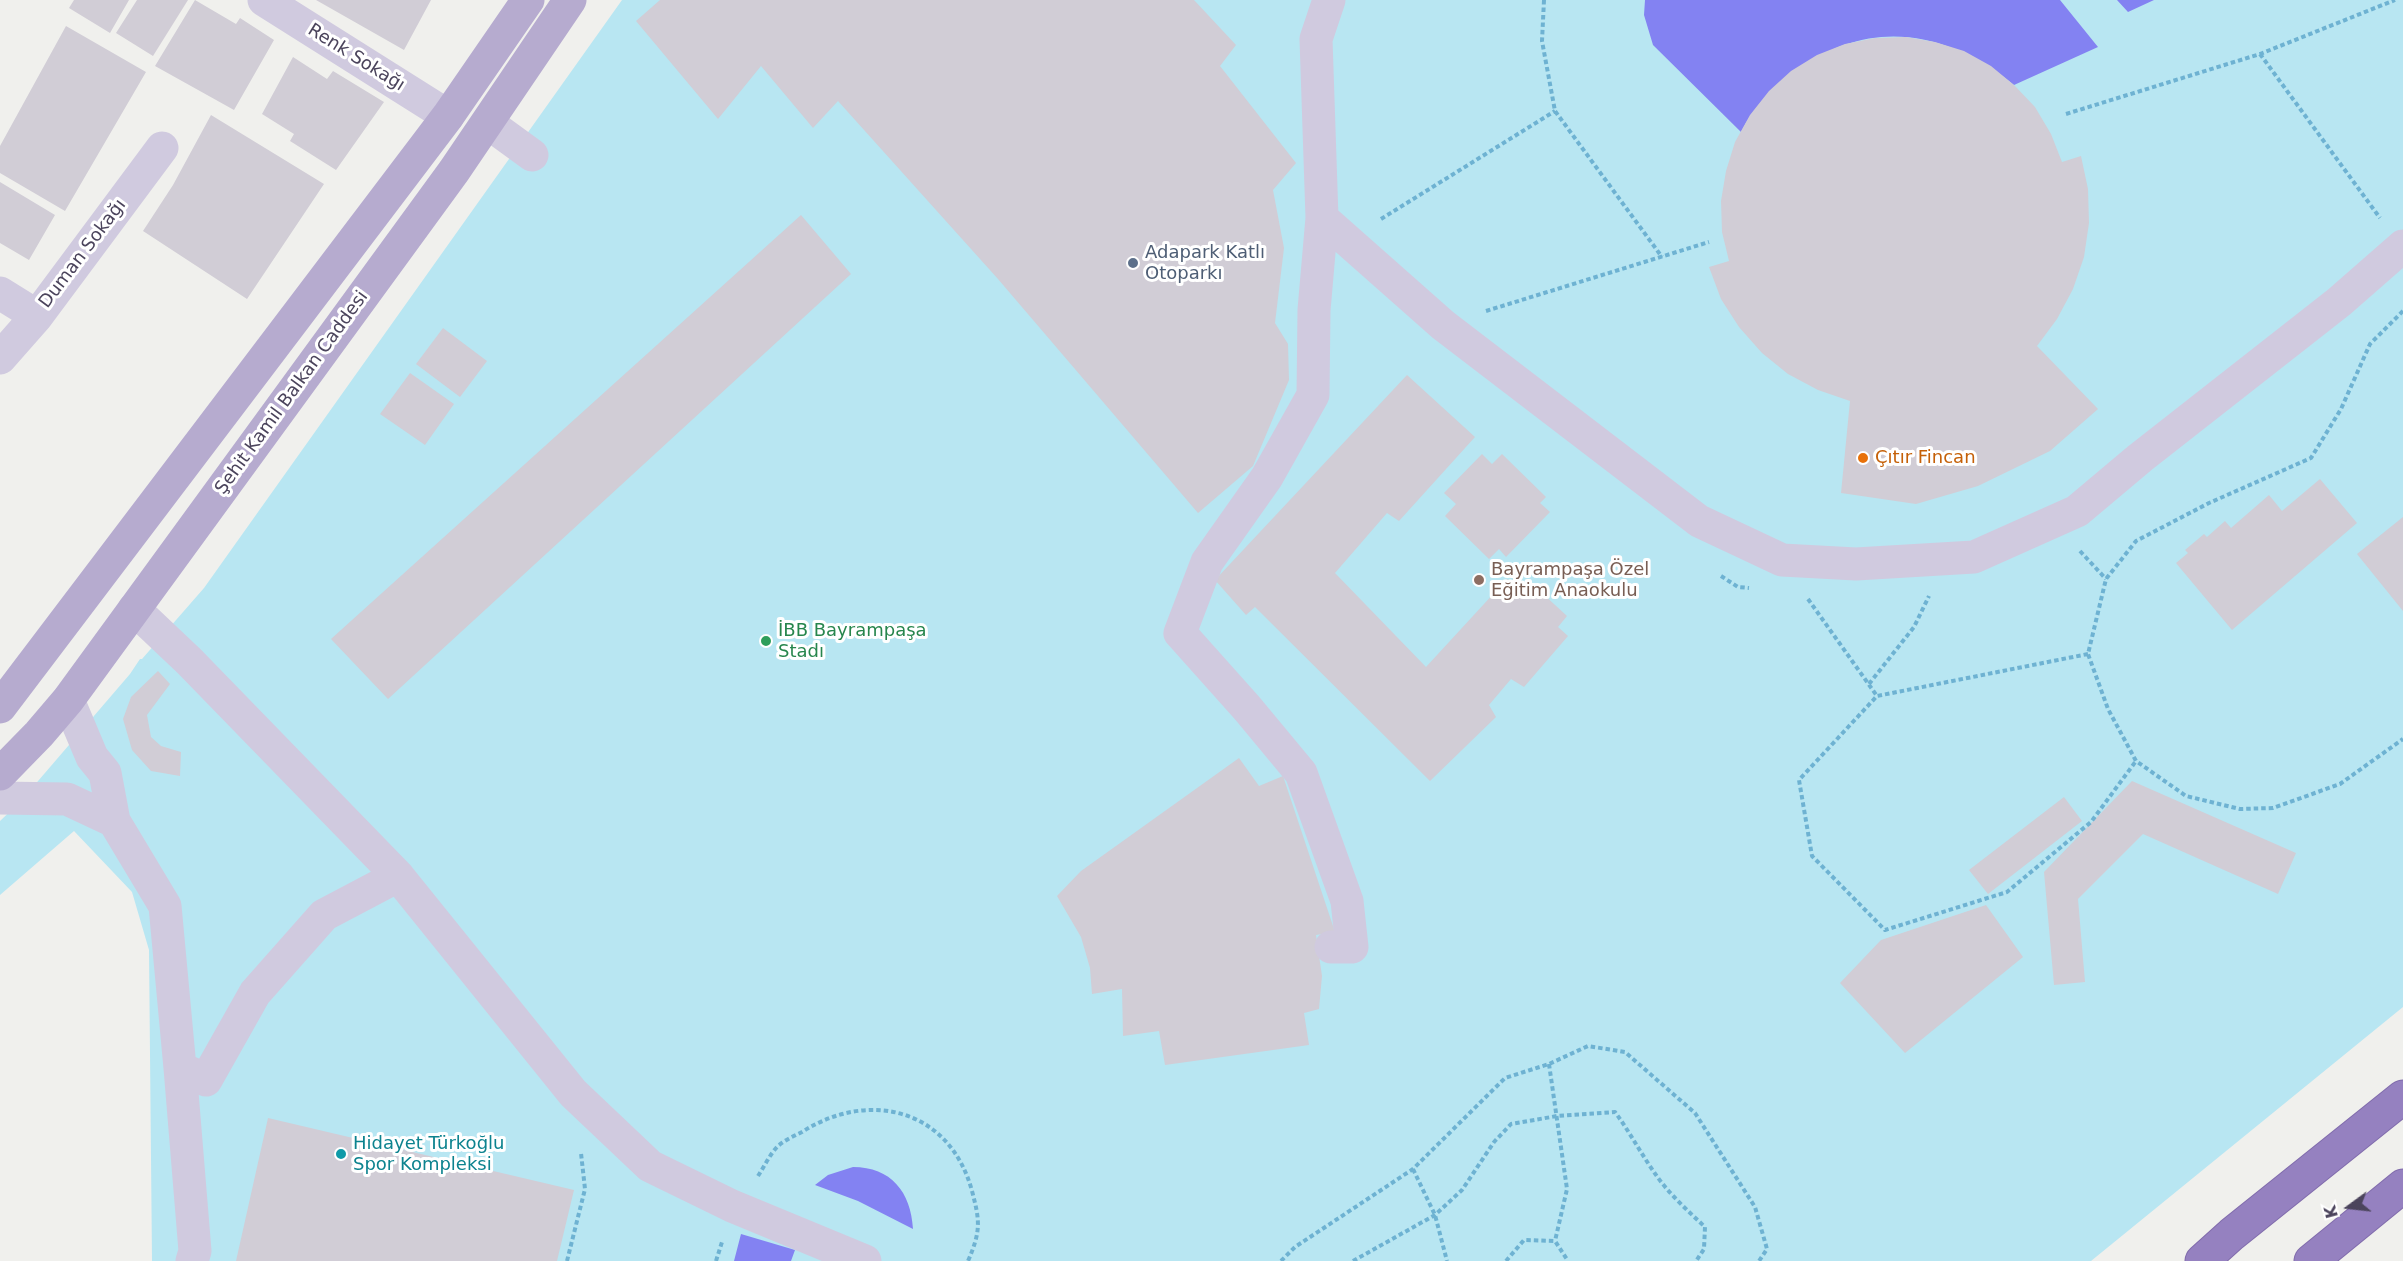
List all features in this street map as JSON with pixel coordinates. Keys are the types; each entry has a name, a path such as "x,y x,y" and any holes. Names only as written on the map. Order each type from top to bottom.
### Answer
{"highway":[{"path":"2202,1261 2232,1234 2403,1097"},
{"path":"2311,1261 2403,1186"}],"main road":[{"path":"0,707 448,116 528,0"},
{"name":"Şehit Kamil Balkan Caddesi","path":"0,774 68,700 454,171 570,0"}],"street":[{"name":"Renk Sokağı","path":"264,0 448,116"},
{"path":"1329,0 1316,39 1322,218 1314,310 1313,395 1267,477 1207,562 1180,633 1248,708 1301,773 1347,901 1352,947 1331,947"},
{"path":"488,123 532,155"},
{"name":"Duman Sokağı","path":"0,358 37,316 162,148"},
{"path":"1322,218 1443,325 1699,521 1782,560 1856,564 1974,557 2077,511 2140,458 2339,302 2402,247"},
{"path":"0,293 37,316"},
{"path":"134,609 189,661 398,876 573,1092 650,1166 732,1206 865,1261"},
{"path":"68,700 92,757 105,773 114,821 165,906 195,1251 192,1261"},
{"path":"0,798 67,799 114,821"},
{"path":"180,1068 206,1080 255,993 324,915 398,876"}],"path":[{"path":"1544,0 1542,41 1555,111 1662,257"},
{"path":"2066,114 2260,54 2395,0"},
{"path":"2260,54 2402,247"},
{"path":"1347,240 1555,111"},
{"path":"1443,325 1709,242"},
{"path":"2403,311 2370,344 2341,410 2312,458 2209,503 2136,541 2106,579 2088,654 2108,709 2136,761 2186,796 2240,809 2273,808 2340,784 2403,740"},
{"path":"1869,684 1914,627 1930,595 1942,559"},
{"path":"1782,560 1878,696"},
{"path":"2088,654 1878,696 1799,780 1812,856 1885,930 2007,892 2091,822 2136,761"},
{"path":"1281,1261 1295,1247 1413,1169 1505,1078 1550,1064 1588,1046 1625,1052 1695,1113 1755,1207 1767,1249 1759,1261"},
{"path":"1550,1064 1567,1189 1555,1241 1568,1261"},
{"path":"567,1261 585,1189 573,1092"},
{"path":"732,1206 778,1147 813,1125 835,1114 873,1108 900,1114 922,1121 940,1133 968,1177 979,1228 968,1261"},
{"path":"1353,1261 1435,1215 1462,1190 1494,1142 1511,1124 1557,1116 1615,1112 1654,1172 1681,1205 1705,1227 1704,1249 1696,1261"},
{"path":"1413,1169 1435,1215 1448,1261"},
{"path":"1506,1261 1524,1240 1555,1241"}],"shaded area":[{"path":"622,0 2403,0 2403,1007 2091,1261 152,1261 149,950 132,892 74,831 0,895 0,821 20,802 130,674 140,659 204,588"},
{"path":"1645,0 2060,0 2098,47 2014,85 1988,66 1962,52 1934,42 1907,37 1879,37 1851,43 1824,54 1787,78 1758,105 1741,132 1653,45 1644,15"},
{"path":"2117,0 2154,0 2128,12"},
{"path":"853,1167 878,1171 896,1184 908,1204 913,1229 858,1201 815,1185 828,1175"},
{"path":"741,1234 795,1250 791,1261 734,1261"}],"building":[{"path":"74,0 129,0 110,33 69,8"},
{"path":"137,0 188,0 153,56 116,33"},
{"path":"195,0 236,24 240,18 274,40 234,110 155,66"},
{"path":"316,0 431,0 404,50"},
{"name":"Adapark Katlı Otoparkı","path":"660,0 1194,0 1236,45 1220,66 1296,163 1273,190 1284,248 1275,323 1288,344 1289,380 1253,466 1198,513 998,279 838,101 813,128 761,66 718,119 636,21"},
{"path":"66,26 146,72 65,211 0,173 0,146"},
{"path":"1906,37 1935,42 1964,51 1991,66 2035,107 2051,134 2062,162 2081,156 2088,189 2089,223 2084,257 2073,289 2057,319 2037,346 2098,409 2050,451 1978,486 1916,504 1841,493 1850,401 1818,390 1788,374 1762,353 1739,327 1721,299 1709,267 1729,261 1722,232 1721,201 1726,171 1735,142 1750,115 1769,91 1791,71 1817,55 1845,44 1875,38"},
{"path":"293,57 327,79 333,71 384,102 336,170 290,141 294,134 262,114"},
{"path":"211,115 324,184 247,299 143,231 173,185"},
{"path":"0,182 55,215 29,260 0,243"},
{"path":"801,215 851,274 388,699 331,639"},
{"path":"443,328 487,361 460,397 416,364"},
{"path":"410,373 454,404 425,445 380,414"},
{"path":"1407,375 1475,437 1399,521 1387,513 1335,573 1426,667 1507,579 1521,590 1529,581 1567,616 1558,627 1568,636 1524,687 1511,679 1489,705 1496,717 1430,781 1255,607 1246,615 1215,580"},
{"path":"1482,454 1492,464 1502,454 1546,497 1540,503 1550,512 1506,557 1499,549 1489,559 1445,516 1456,504 1444,493"},
{"path":"2320,479 2357,523 2232,630 2176,563 2188,553 2185,550 2204,534 2207,537 2225,521 2231,528 2269,495 2282,511"},
{"path":"2403,517 2403,611 2357,554"},
{"path":"158,671 170,684 147,715 151,737 161,746 181,752 180,776 151,771 132,750 123,719 131,697"},
{"path":"1239,758 1259,786 1283,776 1335,932 1316,935 1322,976 1319,1009 1304,1013 1309,1045 1165,1065 1159,1031 1123,1036 1122,989 1092,994 1090,968 1081,937 1057,896 1081,871"},
{"path":"2132,781 2296,853 2278,894 2143,834 2078,899 2085,982 2054,985 2044,872"},
{"path":"2064,797 2082,821 1988,894 1969,870"},
{"path":"1986,905 2023,957 1905,1053 1840,983 1881,940"},
{"name":"Hidayet Türkoğlu Spor Kompleksi","path":"268,1118 574,1190 557,1261 236,1261"}],"place":[{"name":"Adapark Katlı Otoparkı","path":"1133,263"},
{"name":"Çıtır Fincan","path":"1863,458"},
{"name":"Bayrampaşa Özel Eğitim Anaokulu","path":"1479,580"},
{"name":"İBB Bayrampaşa Stadı","path":"766,641"},
{"name":"Hidayet Türkoğlu Spor Kompleksi","path":"341,1154"}]}
